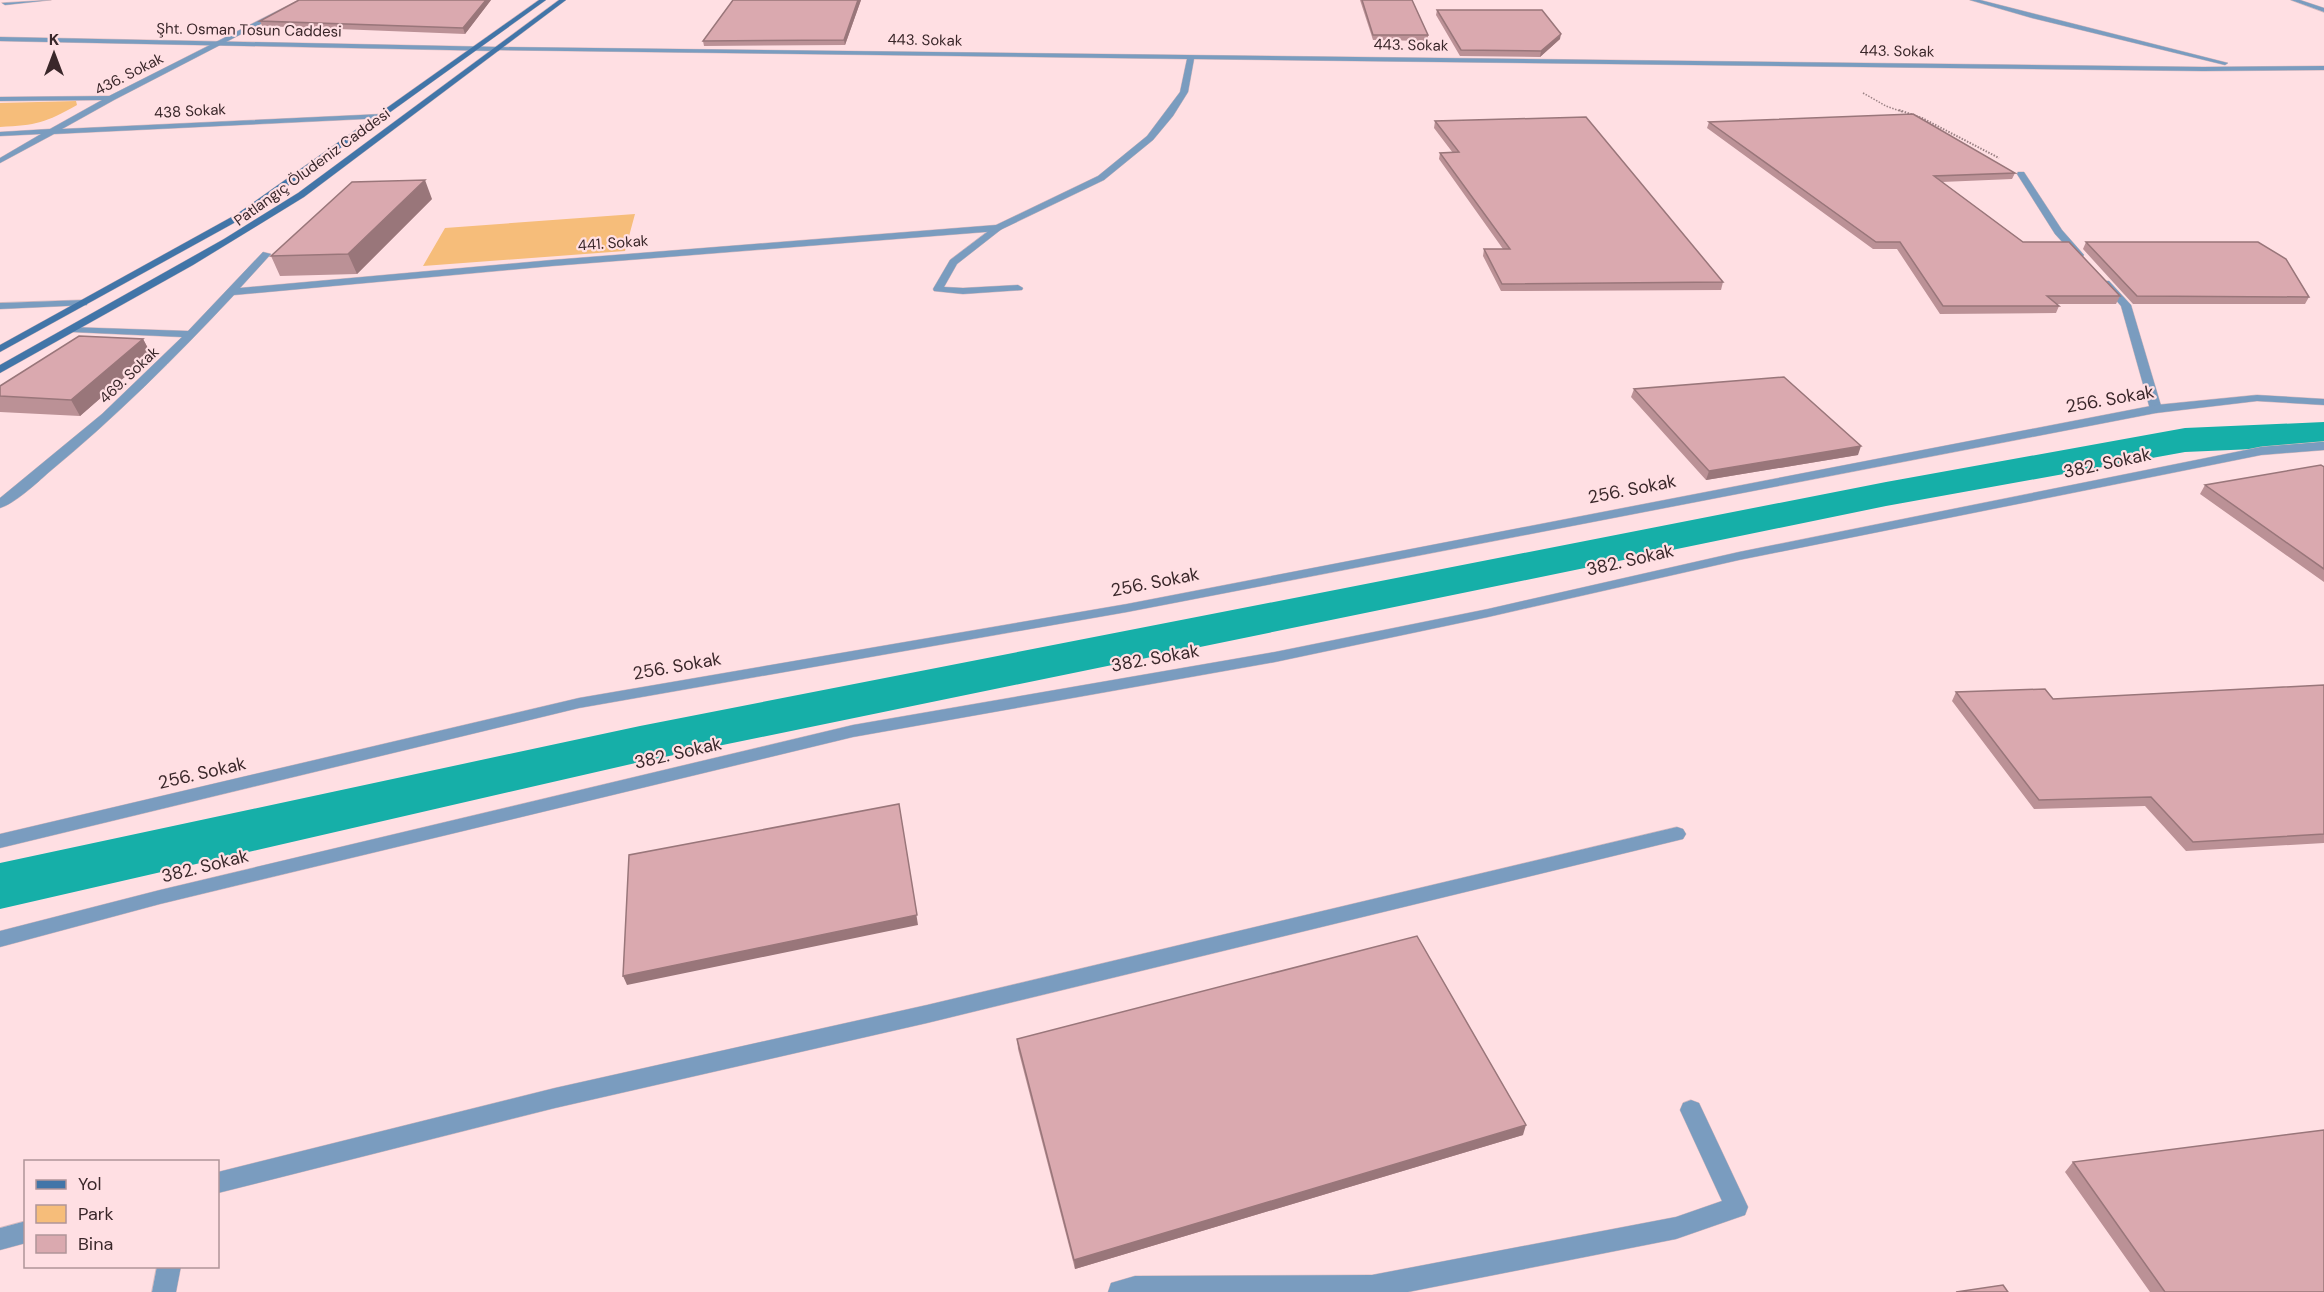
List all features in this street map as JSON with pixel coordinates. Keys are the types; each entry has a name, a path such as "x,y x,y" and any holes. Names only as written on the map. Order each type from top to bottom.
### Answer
{"main road":[{"name":"Patlangıç Öludeniz Caddesi","path":"0,349 240,216 543,0"},
{"name":"Patlangıç Öludeniz Caddesi","path":"0,370 188,266 261,222 301,195 563,0"}],"street":[{"path":"4,3 48,0"},
{"name":"436. Sokak","path":"0,160 111,98 304,0"},
{"path":"1973,0 2248,69"},
{"path":"2294,0 2324,10"},
{"name":"Şht. Osman Tosun Caddesi","path":"0,39 498,49"},
{"name":"443. Sokak","path":"498,49 2324,68"},
{"path":"1018,288 963,291 938,289 953,262 998,228 1101,178 1150,138 1170,114 1184,92 1191,56"},
{"path":"0,99 111,98"},
{"name":"438 Sokak","path":"0,134 382,116"},
{"path":"2021,174 2058,232 2126,305 2156,409"},
{"name":"441. Sokak","path":"231,292 552,263 998,228"},
{"name":"469. Sokak","path":"0,504 49,469 164,364 266,254"},
{"path":"0,306 83,303"},
{"path":"72,329 193,334"},
{"name":"256. Sokak","path":"0,841 579,703 1126,608 2156,409 2257,399 2324,402"},
{"name":"382. Sokak","path":"0,939 172,894 853,731 1275,657 1488,613 1739,556 2261,451 2324,446"},
{"path":"219,1183 555,1098 938,1011 1677,834"},
{"path":"1120,1292 1135,1288 1372,1287 1676,1228 1737,1207 1691,1110"},
{"path":"0,1239 24,1233"},
{"path":"164,1292 169,1268"}],"path":[{"path":"1824,64 1852,87 1886,106 1922,118 2012,164 2021,174"}],"green space":[{"path":"76,101 77,105 57,116 32,124 0,127 0,103"},
{"path":"635,214 625,251 423,266 445,228"}],"building":[{"path":"299,0 486,0 463,28 260,21"},
{"path":"733,0 858,0 844,40 703,41"},
{"path":"1362,0 1412,0 1428,35 1373,35"},
{"path":"1437,10 1542,10 1561,34 1541,51 1461,50"},
{"path":"1913,114 2015,173 1934,176 2023,242 2069,242 2120,296 2047,296 2059,306 1943,306 1900,242 1876,242 1709,122"},
{"path":"1586,117 1723,282 1502,284 1484,249 1510,249 1440,153 1459,152 1435,121"},
{"path":"425,180 348,254 271,256 352,182"},
{"path":"2086,242 2258,242 2286,259 2309,297 2137,296"},
{"path":"79,336 143,339 71,400 0,396 0,386"},
{"path":"1784,377 1861,446 1709,471 1634,389"},
{"path":"2321,465 2324,467 2324,569 2205,485"},
{"path":"2324,685 2324,834 2193,842 2151,797 2039,800 1956,692 2045,689 2053,699"},
{"path":"899,804 917,915 623,976 629,855"},
{"path":"1417,936 1526,1125 1074,1260 1017,1039"},
{"path":"2324,1130 2324,1292 2165,1292 2073,1162"},
{"path":"2003,1285 2008,1292 1956,1292"}],"waterway":[{"path":"0,886 640,744 1886,494 2185,440 2324,434"}]}
